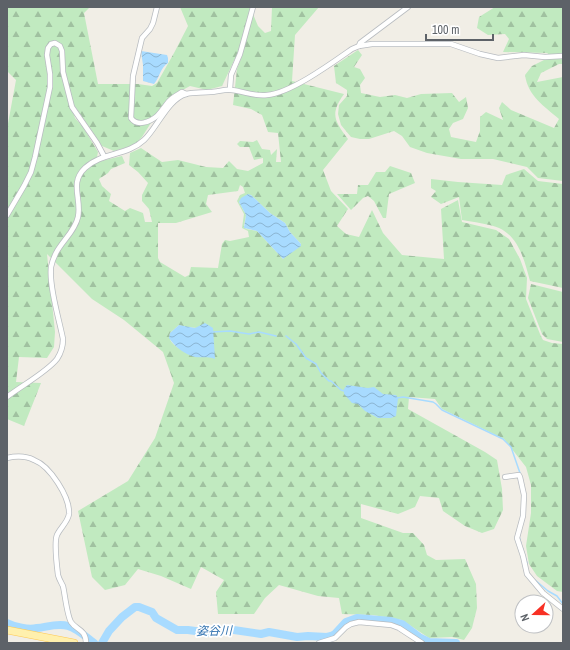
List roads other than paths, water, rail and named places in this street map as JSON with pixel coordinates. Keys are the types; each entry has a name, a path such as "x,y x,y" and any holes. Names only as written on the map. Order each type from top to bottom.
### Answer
{"main road":[{"path":"7,630 74,643"}],"street":[{"path":"157,7 153,23 142,38 133,76 131,118 135,123 139,124 151,120 156,117 176,95 182,92 186,94"},
{"path":"230,89 231,75 240,54 253,7"},
{"path":"359,46 360,43 408,7"},
{"path":"7,215 31,172 35,157 50,87 50,74 47,55 48,48 51,44 59,44 62,51 63,72 74,111 86,126 104,156"},
{"path":"7,397 48,368 60,354 63,339 53,291 51,266 59,248 74,228 79,215 76,187 78,177 87,166 104,156 126,151 138,146 146,139 179,98 194,92 209,92 230,89 256,95 272,95 298,84 352,49 359,46 372,44 457,45 480,54 498,58 524,55 545,57 563,56"},
{"path":"7,458 16,456 34,460 42,465 61,487 67,503 69,515 56,537 59,576 70,622 83,634 87,641 86,643"},
{"path":"505,477 519,475 522,483 524,495 523,516 517,538 527,574 543,594 563,609"},
{"path":"319,643 335,638 350,624 359,622 391,625 399,628 422,643"}],"water":[{"path":"141,51 167,55 168,63 163,67 154,84 143,81"},
{"path":"248,194 251,195 270,213 285,223 301,246 283,259 257,231 244,228 246,215 239,202 241,198"},
{"path":"205,323 213,328 215,359 195,357 187,354 177,347 169,338 170,333 179,325 195,328"},
{"path":"347,385 368,388 374,387 383,394 396,395 398,398 396,416 391,418 378,418 365,411 358,404 352,403 344,394 344,389"}],"waterway":[{"path":"212,332 230,331 249,334 259,332 276,336"},
{"path":"286,336 296,344 306,358 316,364 321,373 329,381 344,391"},
{"path":"397,398 403,397 433,402 442,410 503,439 511,447 521,476"},
{"path":"519,536 521,544"},
{"path":"522,547 527,563"},
{"path":"535,580 548,591 557,596 563,604"},
{"name":"姿谷川","path":"102,643 109,631 122,617 135,607 152,612 156,618 177,630 210,633 227,629 261,634 269,632 297,637 327,637 335,634 346,622 357,618 391,621 402,624 419,637 429,642 456,643"},
{"name":"姿谷川","path":"7,623 30,629 64,625 79,631 94,643"}]}
